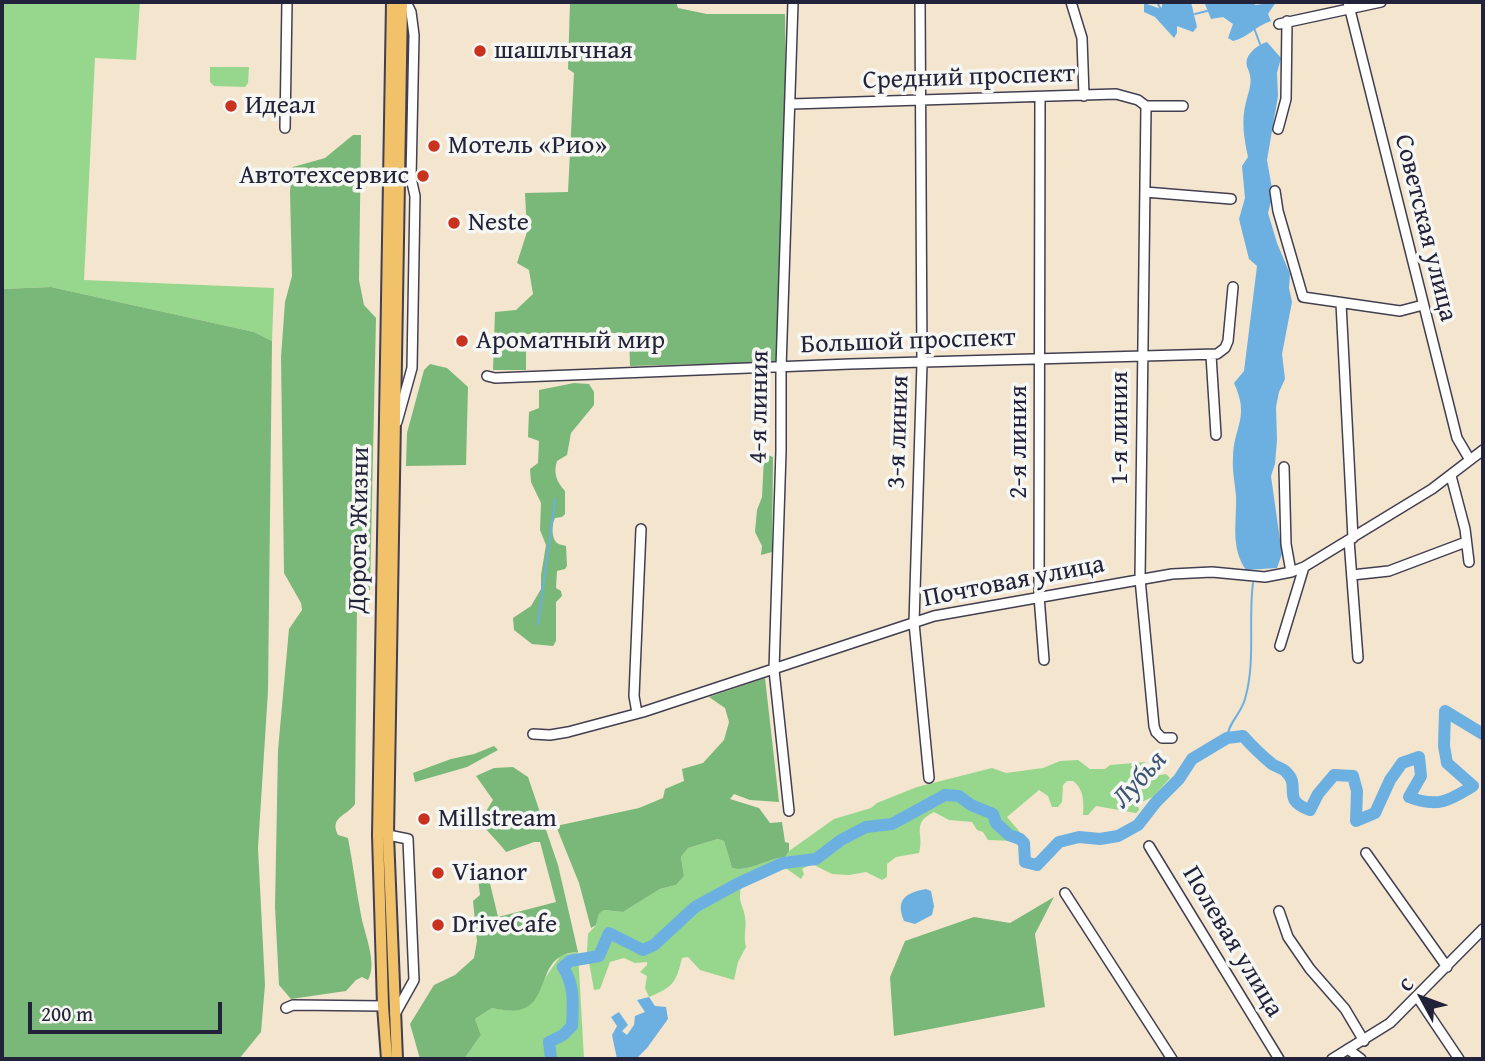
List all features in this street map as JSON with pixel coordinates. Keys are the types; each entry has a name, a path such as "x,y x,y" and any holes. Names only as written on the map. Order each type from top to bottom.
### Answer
{"main road":[{"name":"Дорога Жизни","path":"387,1059 378,835 392,2"},
{"name":"Дорога Жизни","path":"397,1059 388,835 404,2"}],"street":[{"path":"285,128 288,2"},
{"path":"394,431 412,368 414,35 411,12 404,2"},
{"name":"4-я линия","path":"789,811 774,670 793,2"},
{"name":"3-я линия","path":"920,2 922,363 914,623 929,778"},
{"path":"1071,2 1082,38 1084,96"},
{"path":"1278,129 1286,99 1283,22 1349,5 1381,2"},
{"name":"Советская улица","path":"1349,5 1457,439 1470,460"},
{"name":"Средний проспект","path":"791,104 1116,94 1138,100 1146,106"},
{"name":"2-я линия","path":"1040,98 1039,596 1044,660"},
{"path":"1146,106 1183,106"},
{"name":"1-я линия","path":"1146,106 1140,579 1154,726 1162,738 1172,738"},
{"path":"1275,191 1278,211 1303,297 1400,311 1423,305"},
{"path":"1145,192 1231,199"},
{"path":"1216,435 1211,355 1221,351 1228,341 1233,287"},
{"path":"1341,303 1358,658"},
{"name":"Большой проспект","path":"487,376 495,378 1041,358 1211,355"},
{"name":"Почтовая улица","path":"533,734 568,732 637,713 934,616 1192,572 1265,576 1291,572 1351,539 1451,476 1483,450"},
{"path":"1284,467 1286,544 1291,572"},
{"path":"1451,476 1469,562"},
{"path":"637,713 634,696 641,529"},
{"path":"1352,575 1389,571 1466,542"},
{"path":"1280,646 1304,567"},
{"path":"388,835 408,839 414,981 394,1015"},
{"name":"Полевая улица","path":"1149,846 1279,1059"},
{"path":"1366,853 1447,967"},
{"path":"1065,892 1172,1059"},
{"path":"1279,911 1288,937 1345,1009 1364,1041"},
{"path":"1332,1059 1390,1023 1418,998 1483,930"},
{"path":"1418,998 1459,1059"},
{"path":"286,1008 293,1005 383,1006"},
{"path":"1348,1049 1362,1059"}],"green space":[{"path":"2,2 140,2 136,60 95,58 84,280 274,288 272,341 254,332 51,287 2,289"},
{"path":"570,2 676,2 678,8 707,14 785,14 786,103 777,362 630,366 629,333 526,334 526,370 493,370 495,312 516,310 533,294 529,270 517,263 527,232 525,193 568,192 574,73 568,69"},
{"path":"210,67 249,67 248,83 245,87 214,86 210,82"},
{"path":"353,135 361,135 359,280 364,305 376,318 370,590 362,593 357,602 355,804 337,820 336,829 338,835 348,838 372,965 368,980 362,977 356,980 346,991 291,999 279,985 275,907 278,750 289,629 302,610 301,603 284,573 281,357 285,302 292,276 290,191 293,167 325,158"},
{"path":"51,287 254,332 272,341 268,691 258,848 265,985 261,1032 239,1059 2,1059 2,289"},
{"path":"430,364 447,368 468,387 466,465 406,466 407,433 424,370"},
{"path":"574,383 589,384 594,392 594,405 571,433 567,455 557,461 555,470 556,477 565,491 565,514 555,518 553,534 557,543 566,546 567,566 557,571 556,588 561,591 562,596 556,602 556,641 553,646 532,644 514,630 513,618 531,606 541,589 546,545 540,530 541,503 531,482 530,469 538,463 539,441 528,437 529,412 539,408 539,390"},
{"path":"764,457 773,457 772,552 761,555 762,546 755,532 757,510 762,497"},
{"path":"765,678 779,802 750,800 734,794 730,799 759,808 770,823 782,822 785,842 789,843 789,851 785,857 738,869 732,868 724,841 718,839 688,848 681,857 684,876 676,885 660,889 623,912 604,910 599,914 596,925 591,928 579,883 556,826 639,808 663,798 665,789 684,781 682,769 703,763 724,740 729,722 725,708 709,697"},
{"path":"494,746 498,750 467,767 415,782 413,773"},
{"path":"1078,760 1090,769 1145,762 1143,774 1148,777 1166,774 1170,778 1154,796 1138,804 1139,810 1136,813 1096,806 1088,815 1083,815 1081,792 1073,781 1067,781 1063,785 1062,802 1058,807 1052,807 1048,796 1039,790 1007,817 1025,838 1026,850 1022,850 1020,844 1015,841 988,840 972,822 949,820 934,812 920,825 919,853 896,857 887,864 887,877 882,880 866,872 832,874 812,864 802,869 804,874 801,879 787,869 776,870 741,887 746,947 738,962 734,980 700,970 688,957 682,958 672,983 649,997 645,988 647,976 640,972 647,962 635,963 624,958 610,962 600,989 594,990 587,951 588,934 596,925 599,914 604,910 623,912 660,889 676,885 684,876 681,857 688,848 718,839 724,841 732,868 745,869 785,857 789,851 834,819 871,808 917,787 992,768 1006,773 1043,768 1060,761"},
{"path":"513,767 528,777 558,865 578,952 556,959 533,1002 525,1008 513,1011 492,1008 475,1019 481,1035 464,1059 420,1059 410,1024 434,985 455,975 474,958 477,941 473,901 480,895 478,878 488,875 498,917 556,902 540,842 506,852 480,821 493,800 476,776 494,768"},
{"path":"1054,897 1035,934 1045,1007 894,1036 890,977 905,941 974,917 1010,923"},
{"path":"578,952 584,1059 464,1059 481,1035 475,1019 492,1008 511,1011 540,985 561,955"}],"water":[{"path":"1163,2 1191,2 1197,27 1193,32 1177,26 1174,38 1155,17 1144,12 1144,3 1161,9"},
{"path":"1250,2 1256,5 1276,2 1268,14 1271,21 1233,41 1228,38 1233,24 1223,17 1211,19 1205,4"},
{"path":"1267,42 1281,58 1277,73 1278,96 1267,160 1273,194 1268,213 1290,274 1292,302 1282,354 1285,379 1276,407 1277,440 1271,476 1282,554 1277,568 1246,570 1238,552 1235,534 1233,457 1241,405 1234,383 1244,371 1257,266 1249,259 1239,219 1245,198 1242,166 1248,157 1243,123 1250,82 1247,61 1248,56 1258,46"},
{"path":"926,889 931,891 934,906 932,915 915,924 904,921 901,907 904,898"},
{"path":"649,997 655,1006 666,1007 668,1019 636,1059 617,1059 612,1035 617,1026 611,1017 619,1012 628,1025 622,1031 627,1035 634,1025 635,1016 645,1012 637,1000"}],"waterway":[{"path":"1157,2 1161,10"},
{"path":"1195,14 1207,11"},
{"path":"1254,28 1260,44"},
{"path":"538,624 555,500"},
{"path":"1227,738 1243,704 1248,685 1253,583"},
{"name":"Лубья","path":"551,1059 549,1042 563,1035 572,1026 571,988 563,967 570,961 599,956 609,933 643,950 654,945 695,907 737,884 783,863 816,859 841,840 866,827 892,824 945,795 959,796 971,805 993,814 996,823 1009,835 1024,843 1025,862 1037,865 1059,842 1079,837 1100,839 1118,836 1138,825 1179,779 1192,759 1227,738 1243,736 1272,764 1285,771 1292,782 1296,802 1310,810 1318,794 1334,775 1353,776 1357,791 1356,821 1375,813 1390,780 1402,763 1419,757 1421,776 1409,797 1427,802 1442,801 1473,786 1447,763 1444,746 1445,711 1483,734"}],"place":[{"name":"шашлычная","path":"480,51"},
{"name":"Идеал","path":"231,106"},
{"name":"Мотель «Рио»","path":"434,146"},
{"name":"Автотехсервис","path":"423,176"},
{"name":"Neste","path":"454,223"},
{"name":"Ароматный мир","path":"462,341"},
{"name":"Millstream","path":"424,819"},
{"name":"Vianor","path":"438,873"},
{"name":"DriveCafe","path":"438,925"}]}
